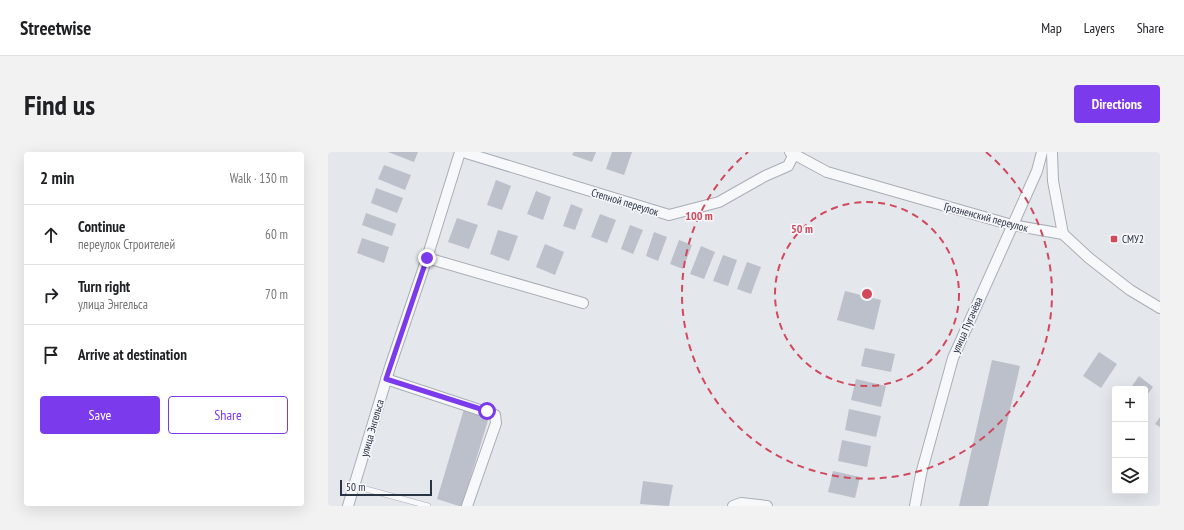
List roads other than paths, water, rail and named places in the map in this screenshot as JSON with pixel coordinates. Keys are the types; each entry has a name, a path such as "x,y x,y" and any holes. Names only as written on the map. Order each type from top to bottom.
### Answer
{"street":[{"name":"улица Энгельса","path":"348,506 386,379 427,258 460,152"},
{"name":"Степной переулок","path":"463,152 669,215 719,202 764,176 788,166 793,153"},
{"name":"улица Пугачёва","path":"914,506 953,358 1037,171 1042,152"},
{"path":"1052,152 1053,182 1063,234 1089,258 1130,290 1160,308"},
{"name":"Грозненский переулок","path":"793,153 827,172 1012,225 1063,234"},
{"path":"427,258 583,304"},
{"path":"386,379 495,415 496,423 468,506"},
{"path":"733,506 741,503 767,506"}],"lane":[{"path":"355,486 428,506"}],"place":[{"name":"СМУ2","path":"1114,239"}]}
